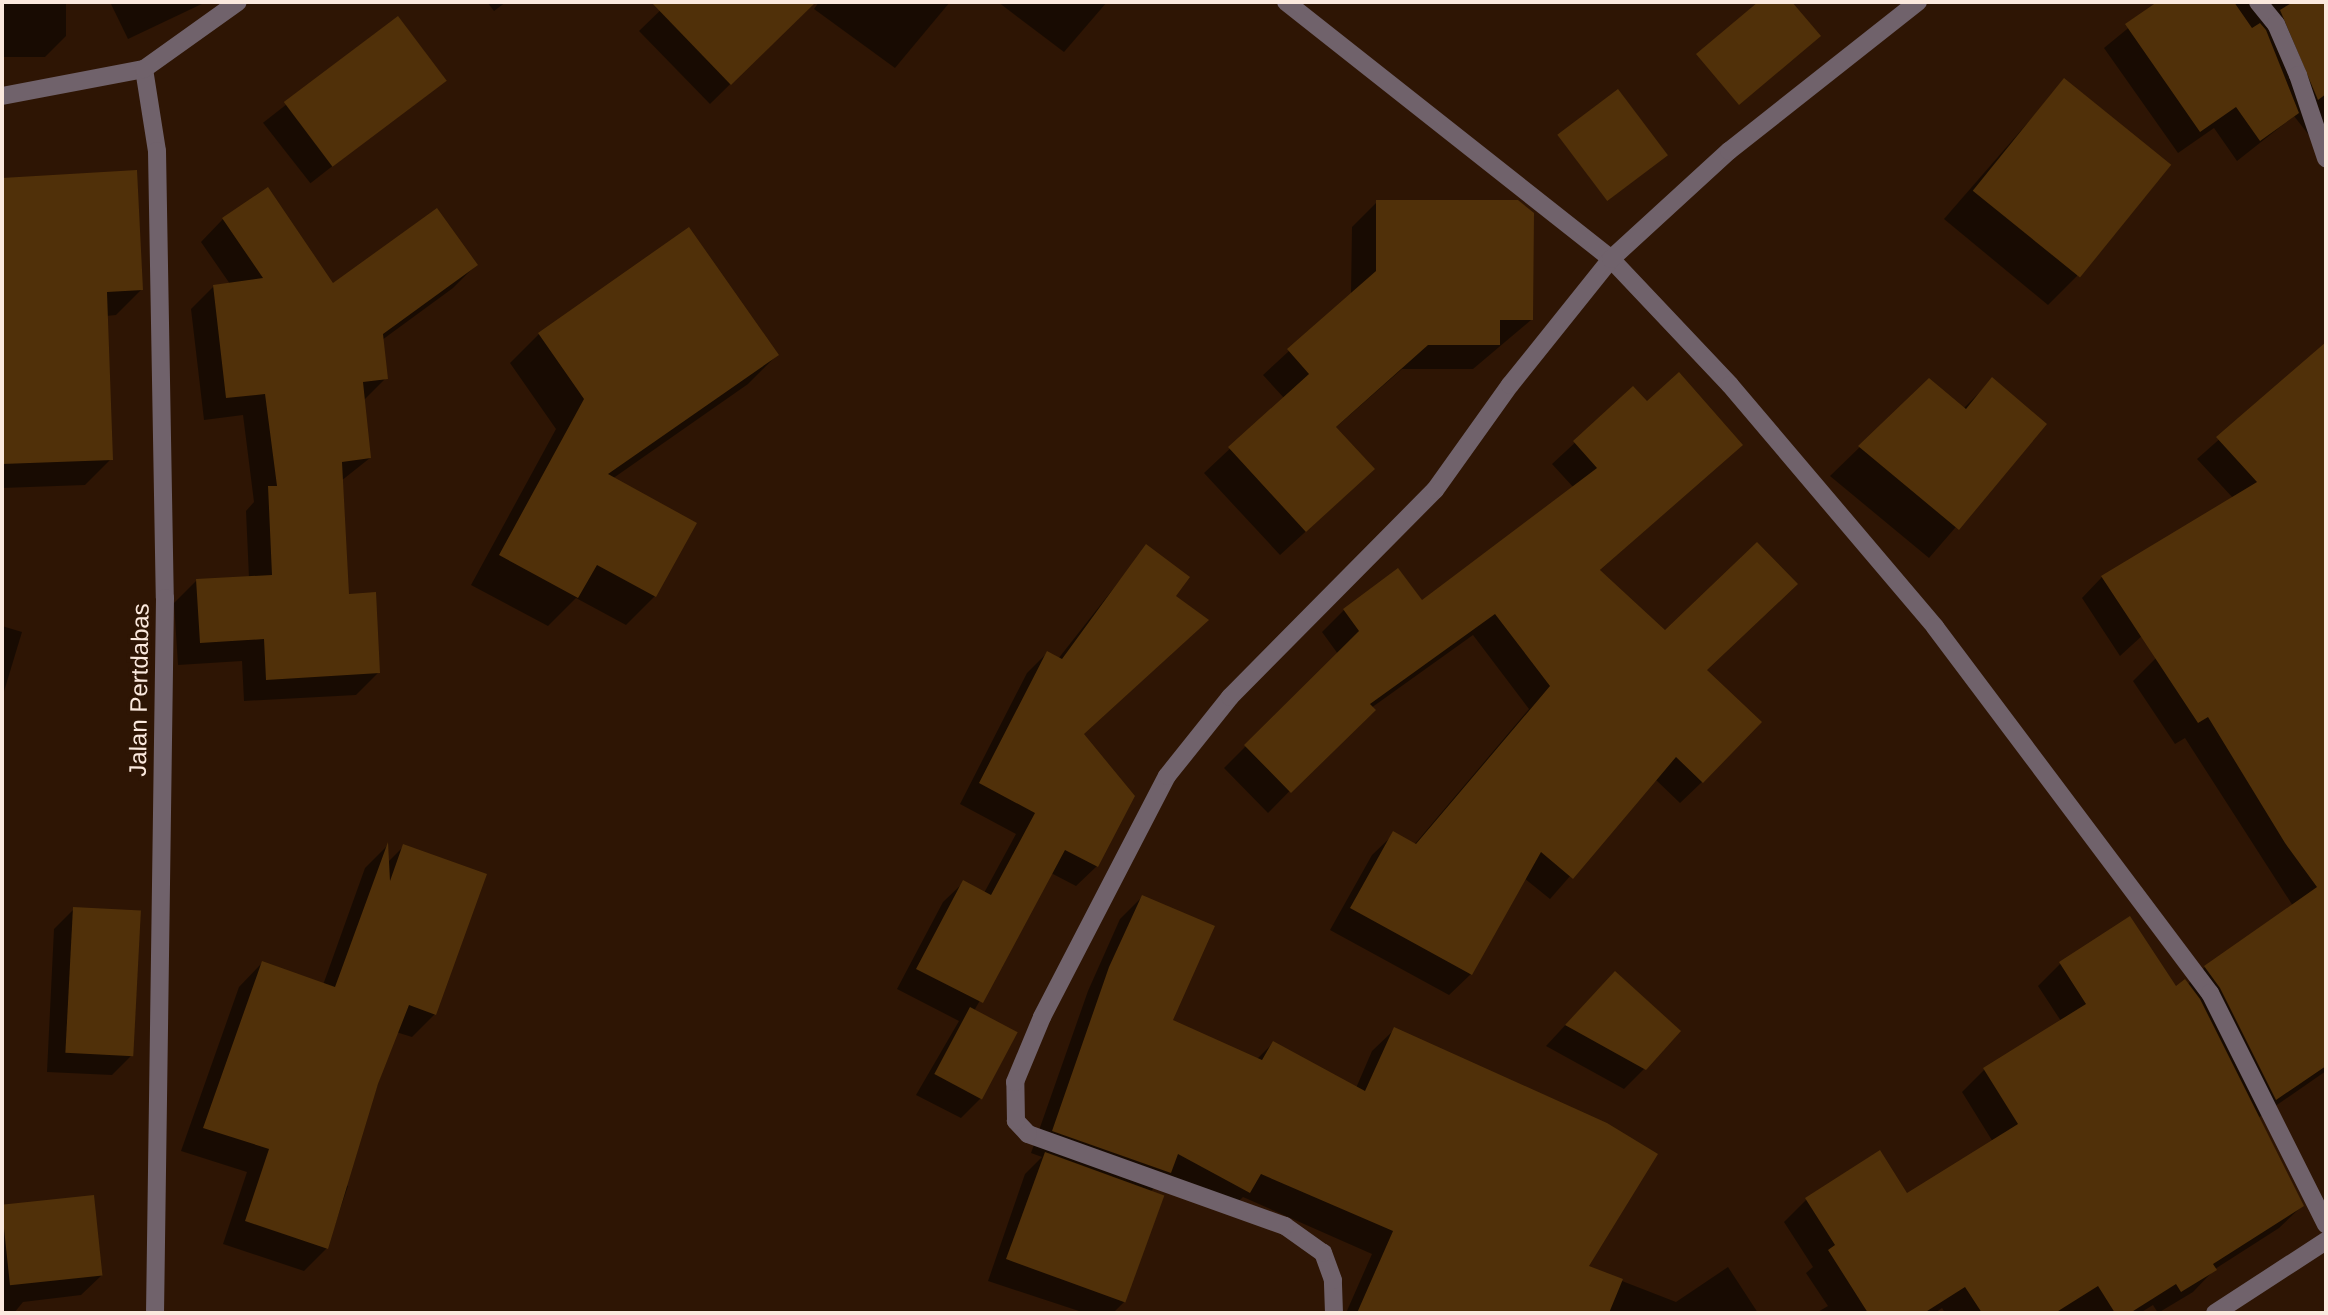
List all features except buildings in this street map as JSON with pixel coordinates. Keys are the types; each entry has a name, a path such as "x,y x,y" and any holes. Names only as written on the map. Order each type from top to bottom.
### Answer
{"street":[{"path":"2,96 144,69 238,2"},
{"path":"1286,2 1611,259 1730,385 1936,627 2210,993 2326,1225"},
{"path":"1334,1313 1333,1280 1324,1253 1286,1226 1028,1134 1016,1122 1015,1082 1042,1017 1167,776 1230,697 1435,490 1510,385 1611,259 1729,151 1918,2"},
{"path":"2258,2 2276,24 2293,62 2326,158"},
{"name":"Jalan Pertdabas","path":"144,69 157,151 165,598 155,1313"},
{"path":"2216,1313 2326,1241"}]}
